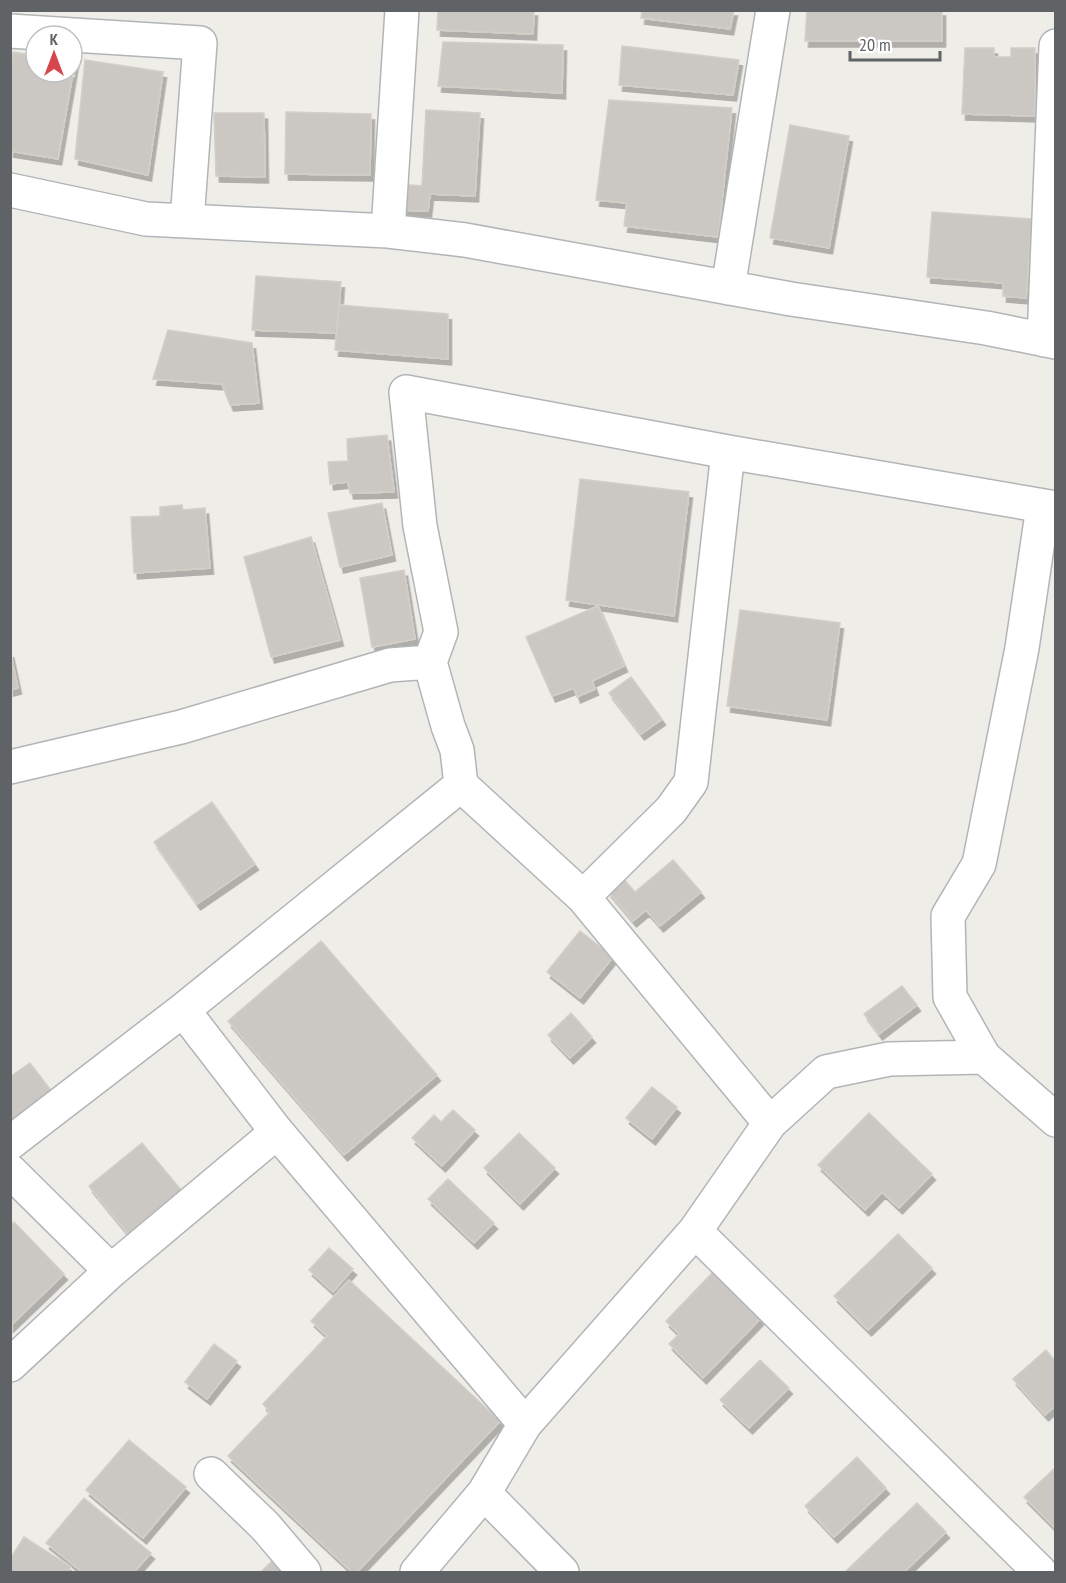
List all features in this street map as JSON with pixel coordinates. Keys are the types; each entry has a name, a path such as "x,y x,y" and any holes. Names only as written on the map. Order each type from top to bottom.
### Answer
{"street":[{"path":"388,231 402,10"},
{"path":"728,288 773,10"},
{"path":"10,31 200,43 187,221"},
{"path":"10,190 146,219 388,231 465,240 728,288 986,328 1050,341 1055,53"},
{"path":"770,1123 584,897 461,785 457,750 447,726 430,662 441,632 420,526 406,392 728,452 1049,507 979,864 948,916 950,997 984,1057 1056,1120"},
{"path":"584,897 671,810 691,782 728,452"},
{"path":"10,767 181,727 390,665 430,662"},
{"path":"10,1143 183,1010 461,785"},
{"path":"183,1010 277,1132 525,1424"},
{"path":"417,1572 484,1493 525,1424 695,1231 770,1123 826,1072 889,1059 984,1057"},
{"path":"10,1365 111,1271 277,1132"},
{"path":"10,1171 111,1271"},
{"path":"695,1231 1040,1572"},
{"path":"211,1474 265,1526 304,1572"},
{"path":"484,1493 562,1572"}],"building":[{"path":"438,10 534,10 533,34 437,30"},
{"path":"642,10 734,10 730,29 641,18"},
{"path":"807,10 942,10 942,41 805,41"},
{"path":"443,42 563,45 562,93 438,86"},
{"path":"622,46 739,60 733,95 619,85"},
{"path":"965,48 994,48 994,57 1011,57 1011,48 1035,48 1035,116 962,114"},
{"path":"13,52 24,54 24,84 71,84 58,159 10,151 10,70"},
{"path":"85,60 163,72 148,175 75,159"},
{"path":"609,100 732,108 718,237 624,226 627,203 596,200"},
{"path":"426,110 480,113 475,196 430,194 428,211 398,210 399,184 422,186"},
{"path":"286,112 371,114 370,175 285,174"},
{"path":"214,113 264,113 265,177 216,176"},
{"path":"790,125 849,136 829,248 770,238"},
{"path":"932,212 1032,219 1026,298 1003,296 1003,283 927,277"},
{"path":"256,276 341,282 337,333 252,330"},
{"path":"339,305 448,314 448,359 335,350"},
{"path":"168,330 252,343 259,403 230,405 222,384 153,379"},
{"path":"387,435 394,492 350,493 348,482 330,484 328,462 348,461 347,439"},
{"path":"580,479 689,492 674,616 566,600"},
{"path":"382,503 392,555 340,567 328,513"},
{"path":"182,505 183,510 205,508 210,568 134,573 131,517 160,516 160,507"},
{"path":"311,537 340,640 271,657 244,557"},
{"path":"404,570 415,639 372,647 360,578"},
{"path":"598,606 624,666 592,681 595,689 577,697 574,688 552,696 526,637"},
{"path":"740,610 840,623 827,720 727,706"},
{"path":"10,651 18,688 10,690"},
{"path":"631,677 662,719 641,734 609,693"},
{"path":"212,802 255,864 197,904 154,842"},
{"path":"673,860 701,892 660,926 646,910 633,921 608,891 623,878 635,892"},
{"path":"580,931 613,957 580,998 547,972"},
{"path":"321,941 437,1075 344,1155 228,1021"},
{"path":"902,986 917,1005 879,1034 864,1014"},
{"path":"571,1013 592,1037 570,1058 548,1035"},
{"path":"30,1063 53,1093 11,1124 10,1077"},
{"path":"652,1087 677,1107 652,1139 626,1118"},
{"path":"453,1110 475,1130 442,1166 412,1138 434,1115 441,1122"},
{"path":"869,1113 932,1174 899,1208 882,1192 865,1210 818,1165"},
{"path":"519,1133 555,1168 520,1204 484,1168"},
{"path":"142,1143 181,1190 128,1234 89,1186"},
{"path":"448,1179 494,1223 474,1243 428,1199"},
{"path":"14,1222 64,1274 10,1326 10,1226"},
{"path":"898,1234 932,1268 868,1330 834,1296"},
{"path":"329,1248 353,1269 333,1292 309,1270"},
{"path":"713,1272 760,1319 703,1378 669,1344 679,1334 666,1321"},
{"path":"349,1280 500,1421 357,1572 352,1572 228,1456 270,1412 263,1404 327,1336 311,1321"},
{"path":"214,1344 237,1361 207,1399 185,1382"},
{"path":"1046,1350 1056,1362 1056,1405 1045,1415 1013,1379"},
{"path":"760,1360 789,1388 749,1428 720,1400"},
{"path":"129,1440 186,1487 143,1538 86,1490"},
{"path":"857,1457 886,1488 834,1537 805,1506"},
{"path":"1056,1467 1056,1529 1024,1497"},
{"path":"84,1498 151,1553 134,1572 82,1572 46,1543"},
{"path":"917,1503 946,1532 904,1572 845,1572"},
{"path":"24,1537 71,1567 68,1572 10,1572 10,1559"},
{"path":"273,1560 287,1572 261,1572"}]}
